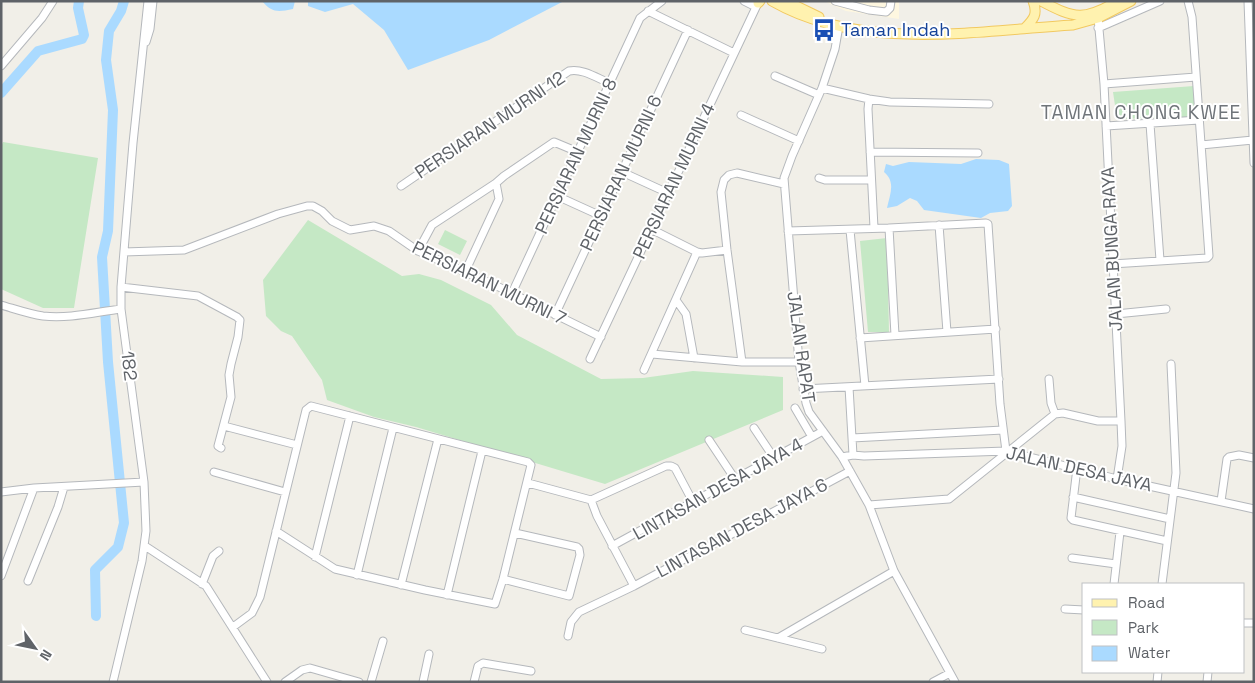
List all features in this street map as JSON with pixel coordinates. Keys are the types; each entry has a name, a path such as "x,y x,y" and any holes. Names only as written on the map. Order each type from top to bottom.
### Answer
{"main road":[{"path":"1025,28 1036,14 1033,1"},
{"path":"1041,1 1059,12 1079,16 1090,15 1118,1"},
{"path":"760,3 783,3 810,19 836,25 881,33 917,36 1098,23 1131,1"}],"street":[{"path":"1,66 42,18 53,1"},
{"name":"182","path":"112,682 145,546 144,482 122,309 121,287 133,143 148,1"},
{"name":"182","path":"144,47 150,29 153,1"},
{"path":"662,1 648,11 734,52"},
{"path":"744,1 760,3"},
{"path":"835,1 868,10 886,12 890,8 891,1"},
{"path":"1098,23 1160,1"},
{"path":"1112,264 1207,258 1209,256 1192,17 1188,1"},
{"path":"1248,1 1254,163"},
{"name":"PERSIARAN MURNI 4","path":"590,359 734,52 760,3"},
{"name":"PERSIARAN MURNI 8","path":"512,293 640,18 648,11"},
{"name":"JALAN BUNGA RAYA","path":"1098,23 1104,84 1121,421 1122,446 1117,479"},
{"name":"JALAN RAPAT","path":"836,25 835,49 820,92 787,169 784,184 803,389 809,412 842,458 869,505 894,571 955,682"},
{"name":"PERSIARAN MURNI 6","path":"555,315 688,30"},
{"name":"PERSIARAN MURNI 12","path":"401,186 570,71 586,73 609,83"},
{"path":"775,76 820,92 869,99 900,102 989,104"},
{"path":"1104,84 1196,77"},
{"path":"869,99 874,228"},
{"path":"741,115 799,140"},
{"path":"1106,126 1199,120"},
{"path":"1150,124 1160,260"},
{"path":"1201,145 1253,140"},
{"path":"418,250 432,226 554,142 578,152"},
{"path":"870,152 978,153"},
{"path":"622,172 668,193"},
{"path":"742,362 721,192 724,180 729,175 737,173 784,184"},
{"path":"819,178 825,180 872,180"},
{"path":"465,272 499,199 496,183"},
{"path":"558,196 601,216"},
{"name":"PERSIARAN MURNI 7","path":"124,252 184,250 278,214 307,206 318,208 332,220 350,230 378,227 390,231 418,250 512,293 601,337"},
{"path":"788,230 850,230 986,223 988,225 1006,451"},
{"path":"939,225 946,332"},
{"path":"889,228 895,335"},
{"path":"651,229 697,252 727,250"},
{"path":"850,230 865,386"},
{"path":"644,370 697,252"},
{"path":"121,287 198,296 240,320 238,337 230,364 231,397 218,446 220,448"},
{"path":"676,300 686,314 694,358"},
{"path":"1,305 50,316 122,309"},
{"path":"1116,314 1166,309"},
{"path":"860,338 996,329"},
{"path":"652,354 742,362 799,362"},
{"path":"1162,583 1176,473 1171,364"},
{"path":"803,389 999,378"},
{"path":"1049,379 1051,404 1055,414"},
{"path":"849,387 853,455"},
{"path":"233,627 248,617 260,598 276,531 298,445 306,410 313,405 393,428 528,462 531,465 503,579 496,603 494,604 335,569 276,531"},
{"path":"795,408 812,437"},
{"path":"869,505 949,499 1006,451 1055,414 1063,413 1098,421 1121,421"},
{"path":"315,557 350,416"},
{"path":"224,426 298,445"},
{"path":"357,574 393,428"},
{"path":"754,428 774,458"},
{"path":"852,438 1003,430"},
{"name":"LINTASAN DESA JAYA 4","path":"612,546 823,431"},
{"path":"401,585 438,439"},
{"path":"709,440 735,479"},
{"path":"447,595 482,450"},
{"name":"JALAN DESA JAYA","path":"842,458 853,455 1006,451 1117,479 1254,509"},
{"path":"1221,501 1228,459 1232,455 1254,458"},
{"path":"528,483 591,500 666,466 671,466 675,468 693,502"},
{"path":"1076,468 1071,518 1073,520 1167,541"},
{"name":"LINTASAN DESA JAYA 6","path":"568,636 571,622 579,612 634,586 850,471"},
{"path":"214,472 286,492"},
{"path":"1,492 34,488 144,482"},
{"path":"28,581 64,487"},
{"path":"1,576 34,488"},
{"path":"1074,497 1170,519"},
{"path":"591,500 597,516 634,586"},
{"path":"503,579 569,596 580,555 577,547 515,532"},
{"path":"1114,583 1120,532"},
{"path":"145,546 208,589 267,682"},
{"path":"202,584 213,556 218,551"},
{"path":"1072,558 1116,564"},
{"path":"778,638 894,571"},
{"path":"1065,609 1082,610"},
{"path":"745,630 822,649"},
{"path":"371,682 383,641"},
{"path":"423,682 429,654"},
{"path":"474,682 478,666 483,663 531,671"},
{"path":"286,682 302,670 310,668 359,682"},
{"path":"933,682 950,673"}],"shaded area":[{"path":"824,1 899,1 899,19 846,11"}],"green space":[{"path":"1194,86 1196,117 1117,119 1113,92"},
{"path":"3,142 98,158 74,308 43,308 1,289 1,147"},
{"path":"308,220 402,276 419,274 441,280 491,305 517,335 601,379 643,378 693,371 783,377 783,410 605,484 416,427 374,417 327,400 322,380 292,336 281,331 266,316 263,280"},
{"path":"445,230 467,241 460,255 438,244"},
{"path":"887,238 889,332 868,332 860,241"}],"water":[{"path":"262,1 295,1 293,9 279,11 272,10"},
{"path":"308,1 564,1 489,40 408,70 384,30 353,4 325,12 308,6"},
{"path":"976,159 999,160 1009,164 1012,206 1008,211 990,213 981,218 924,210 917,201 910,198 897,206 887,208 891,184 884,172 886,164 893,166 909,162 961,164"}],"waterway":[{"path":"1,93 38,51 82,39 84,35 78,8 79,1"},
{"path":"96,616 95,570 118,547 124,523 108,362 102,257 108,231 113,110 106,60 109,31 121,11 124,1"}],"place":[{"name":"Taman Indah","path":"824,30"}],"district":[{"name":"TAMAN CHONG KWEE","path":"1141,112"}]}
